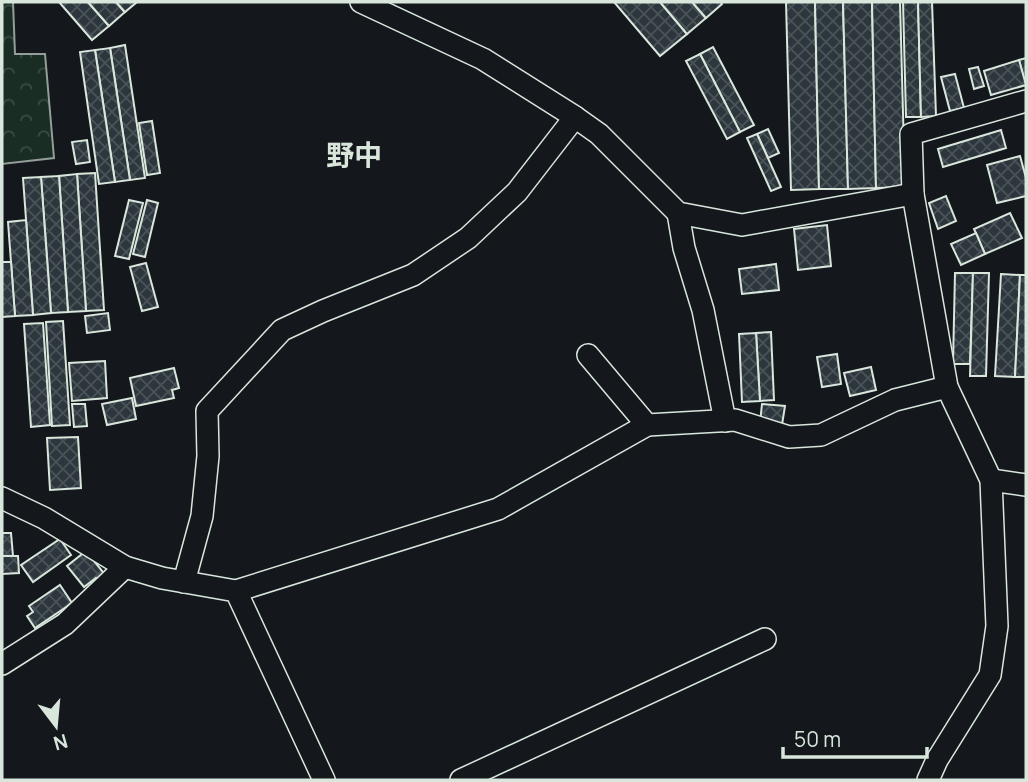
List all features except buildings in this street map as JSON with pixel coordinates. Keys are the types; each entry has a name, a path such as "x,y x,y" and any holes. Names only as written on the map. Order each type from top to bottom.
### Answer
{"street":[{"path":"361,2 482,59 575,117 599,134 678,213 742,225 913,194"},
{"path":"928,780 937,760 990,675 998,626 991,480 947,387 913,194 911,134 1026,100"},
{"path":"184,582 202,516 208,456 207,411 282,330 413,275 468,238 517,192 575,117"},
{"path":"678,213 684,248 703,310 725,421"},
{"path":"588,355 647,425"},
{"path":"2,498 44,518 125,567 184,582 236,591 498,509 647,425 734,421 789,437 821,435 895,401 947,387"},
{"path":"991,480 1026,485"},
{"path":"2,664 65,624 125,567"},
{"path":"236,591 324,780"},
{"path":"461,780 765,639"}],"green space":[{"path":"2,2 13,2 15,54 45,54 54,158 2,164"}],"district":[{"name":"野中","path":"354,155"}]}
